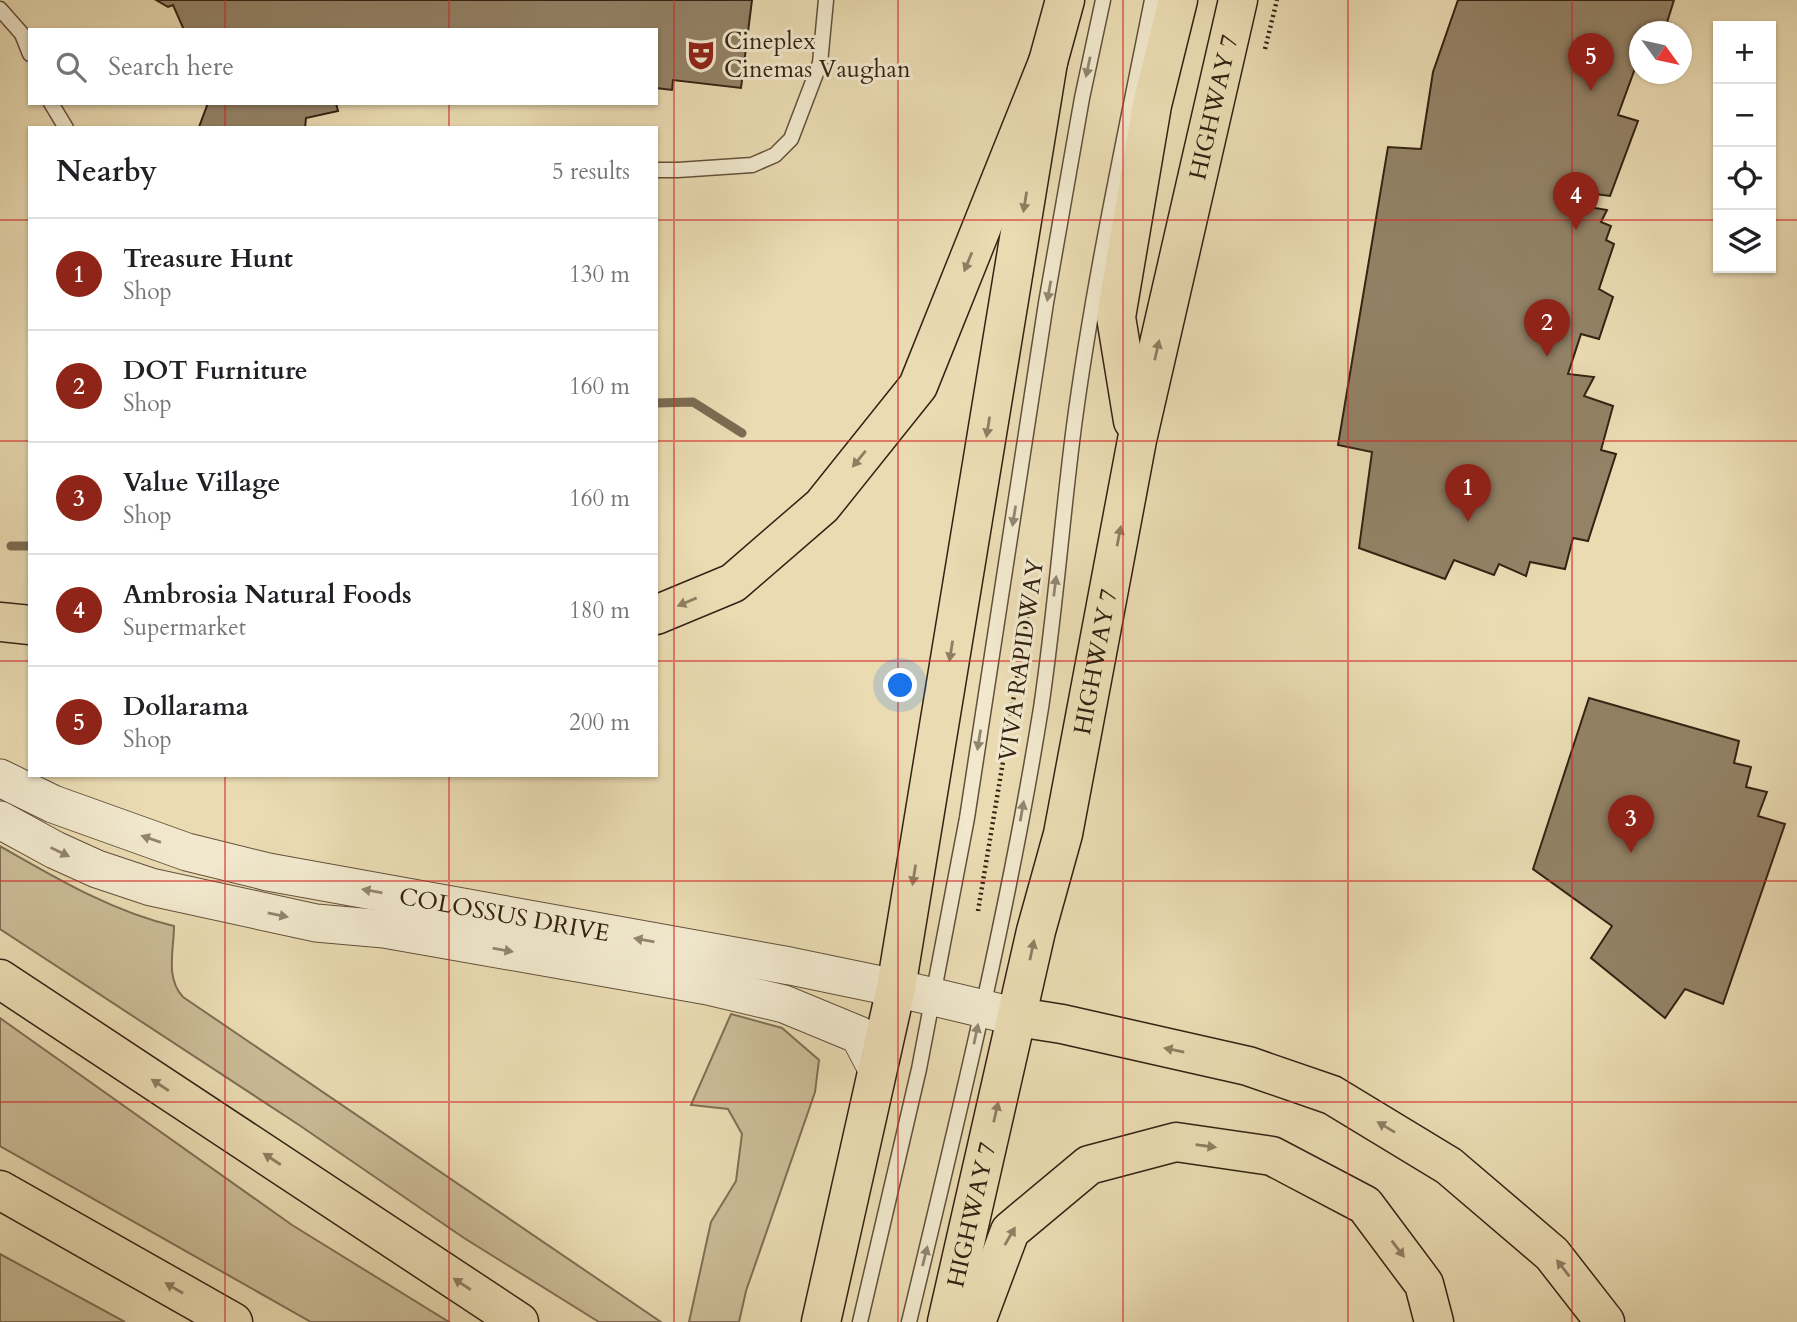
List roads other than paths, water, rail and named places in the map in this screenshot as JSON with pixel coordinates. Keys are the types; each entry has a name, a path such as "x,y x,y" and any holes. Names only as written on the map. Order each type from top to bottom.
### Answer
{"main road":[{"path":"821,1322 896,988 1048,62 1065,0"},
{"path":"1137,440 1116,317 1152,105 1178,0"},
{"name":"HIGHWAY 7","path":"947,1322 1000,1013 1036,931 1063,834 1137,440 1238,0"},
{"path":"658,614 733,583 822,506 918,386 1048,62"},
{"path":"0,622 28,625"},
{"path":"0,979 519,1322"},
{"path":"1000,1013 1062,1024 1248,1066 1332,1095 1449,1166 1552,1254 1605,1322"},
{"path":"976,1322 1010,1231 1089,1165 1176,1142 1272,1156 1365,1205 1424,1284 1434,1322"},
{"path":"0,1190 233,1322"}],"street":[{"name":"COLOSSUS DRIVE","path":"0,778 53,804 187,852 710,969 859,1035 877,1069"},
{"name":"COLOSSUS DRIVE","path":"0,820 97,869 151,887 316,923 710,969 790,966 1000,1013"}],"lane":[{"path":"658,170 752,165 775,155 791,139 820,63 826,0"},
{"name":"VIVA RAPIDWAY","path":"860,1322 919,1069 971,792 1046,303 1082,98 1103,0"},
{"name":"VIVA RAPIDWAY","path":"909,1322 1000,1013 1013,863 1041,705 1074,422 1109,221 1152,0"},
{"path":"0,9 22,34 28,49"},
{"path":"52,105 65,126"}],"waterway":[{"path":"658,403 693,402 742,433"},
{"path":"11,546 28,546"}],"place":[{"name":"Cineplex Cinemas Vaughan","path":"701,55"},
{"name":"Dollarama","path":"1591,91"},
{"name":"Ambrosia Natural Foods","path":"1576,230"},
{"name":"DOT Furniture","path":"1547,357"},
{"name":"Treasure Hunt","path":"1468,522"},
{"name":"Value Village","path":"1631,853"}]}
